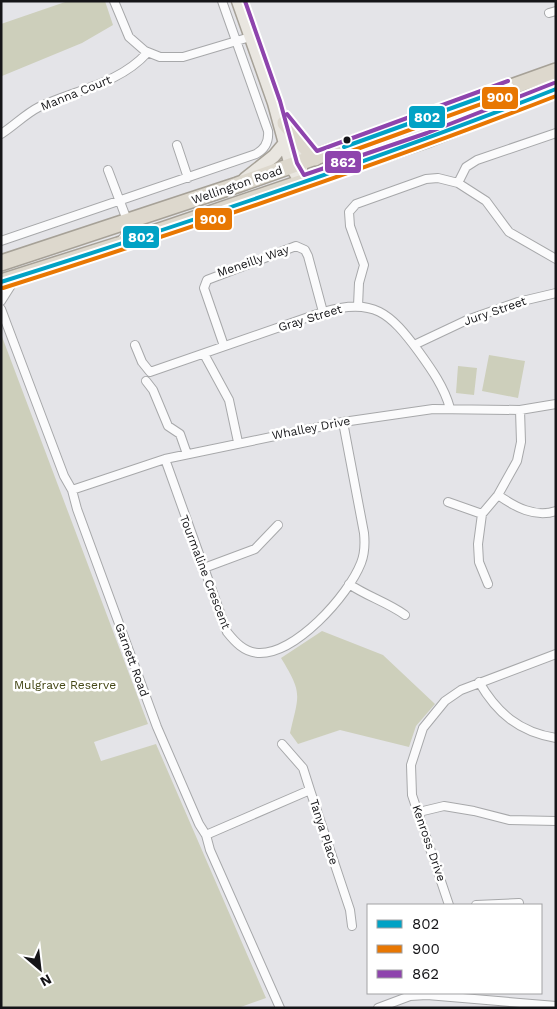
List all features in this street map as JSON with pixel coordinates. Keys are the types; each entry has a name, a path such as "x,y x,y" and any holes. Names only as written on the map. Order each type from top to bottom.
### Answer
{"highway":[{"name":"Wellington Road","path":"1,263 237,185 556,71"},
{"name":"Wellington Road","path":"8,279 118,245 429,139 556,89"},
{"path":"285,123 302,162"},
{"path":"58,244 64,262"}],"main road":[{"path":"238,1 274,104 284,144 302,162 301,182"},
{"path":"274,104 285,123"},
{"path":"237,185 266,163 284,144"}],"street":[{"path":"114,1 125,31 145,51 160,57 175,58 249,34"},
{"path":"222,1 236,39"},
{"name":"Wellington Road","path":"1,241 256,154 266,146 268,131 236,39"},
{"name":"Manna Court","path":"1,134 38,108 128,70 145,51"},
{"path":"458,183 466,168 477,160 556,133"},
{"path":"177,145 188,178"},
{"path":"108,170 128,222 129,231 118,245"},
{"path":"358,306 358,283 364,265 350,226 349,212 356,204 419,181 438,178 458,183 486,201 509,232 556,259"},
{"name":"Meneilly Way","path":"224,346 204,288 207,280 296,246 305,250 323,312"},
{"path":"1,301 8,279"},
{"name":"Jury Street","path":"415,347 475,317 518,302 556,293"},
{"name":"Gray Street","path":"136,345 142,362 150,372 323,312 358,306 387,315 397,323 442,387 446,409"},
{"name":"Garnett Road","path":"1,309 64,476 72,490 77,509 157,727 199,824 206,835 210,850 279,1007"},
{"path":"204,354 229,400 238,442"},
{"path":"146,381 153,390 168,426 180,434 187,454"},
{"name":"Whalley Drive","path":"72,490 165,459 238,442 343,422 446,409 520,410 556,404"},
{"path":"488,584 480,562 478,544 482,514 498,495 517,461 521,442 520,410"},
{"name":"Tourmaline Crescent","path":"165,459 227,632 236,643 256,653 272,652 285,647 317,622 349,584 361,564 365,548 364,533 343,422"},
{"path":"498,495 516,508 537,513 556,511"},
{"path":"448,502 482,514"},
{"path":"204,568 254,549 278,525"},
{"path":"349,584 366,596 394,607 405,615"},
{"name":"Kenross Drive","path":"449,904 412,795 411,766 423,728 445,701 461,690 556,654"},
{"path":"479,682 498,710 508,719 540,734 556,738"},
{"path":"282,744 303,768 310,790"},
{"name":"Tanya Place","path":"206,835 310,790 350,910 352,926"},
{"path":"419,812 444,806 474,810 509,820 556,821"},
{"path":"498,904 520,903"},
{"path":"381,1007 410,996 451,994 553,1004"}],"green space":[{"path":"68,1 105,1 113,25 82,43 2,76 1,24"},
{"name":"Mulgrave Reserve","path":"1,334 148,724 94,742 101,761 156,744 266,998 238,1008 1,1008"},
{"path":"489,355 525,361 518,398 482,391"},
{"path":"458,366 477,368 474,395 456,393"},
{"path":"322,631 383,655 435,704 416,726 409,747 340,730 298,744 290,733 297,702 296,687 281,658"}],"transit line":[{"name":"862","path":"245,1 280,101 297,163 304,175 427,133 554,83"},
{"name":"862","path":"287,114 317,151 508,81"},
{"name":"802","path":"344,147 510,87"},
{"name":"802","path":"1,282 280,190 488,116 556,89"},
{"name":"900","path":"346,153 512,93"},
{"name":"900","path":"3,288 281,196 419,148 556,96"}]}
